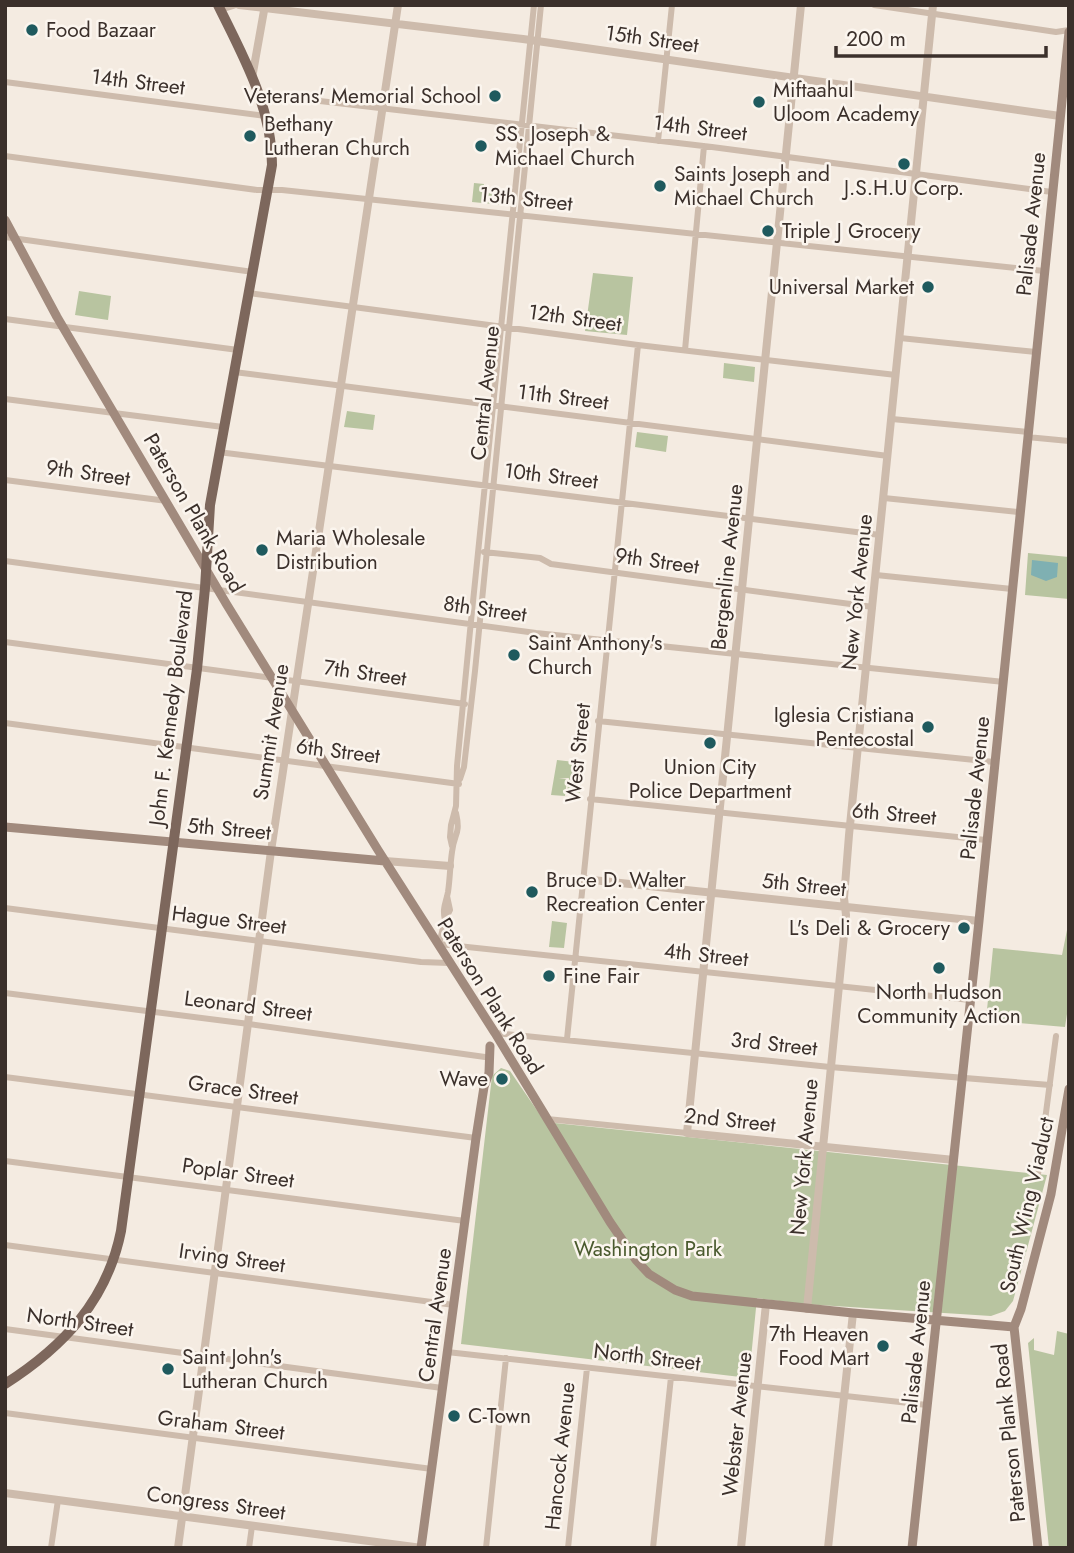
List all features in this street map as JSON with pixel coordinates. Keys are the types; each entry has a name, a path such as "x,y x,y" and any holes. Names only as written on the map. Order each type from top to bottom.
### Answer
{"main road":[{"name":"John F. Kennedy Boulevard","path":"5,1384 40,1361 66,1338 93,1301 113,1259 121,1231 197,669 210,505 269,191 272,153 267,116 260,94 219,7"},
{"name":"Palisade Avenue","path":"912,1548 1004,682 1069,31"},
{"name":"Paterson Plank Road","path":"5,220 9,238 218,590 616,1232 649,1274 675,1290 692,1296 1014,1327 1038,1548"},
{"name":"5th Street","path":"5,827 385,861"},
{"name":"Central Avenue","path":"484,1087 482,1082 485,1057 495,1033"},
{"name":"Central Avenue","path":"422,1548 476,1138 484,1087 489,1073 490,1046"},
{"path":"489,1073 504,1063 513,1064"},
{"name":"South Wing Viaduct","path":"1014,1327 1021,1310 1051,1194 1069,1089"}],"street":[{"path":"219,7 233,5"},
{"name":"15th Street","path":"239,5 535,41 1060,116"},
{"name":"Summit Avenue","path":"178,1548 271,851 398,5"},
{"name":"Central Avenue","path":"534,5 535,41"},
{"name":"Central Avenue","path":"439,944 450,910 447,896 452,846 457,838 459,784 464,767 471,624 493,486 505,326 541,5"},
{"path":"658,141 672,5"},
{"name":"Bergenline Avenue","path":"687,1133 802,5"},
{"path":"874,5 933,10 1056,32 1069,31"},
{"path":"252,78 264,7"},
{"name":"New York Avenue","path":"807,1308 838,987 850,828 933,10"},
{"name":"14th Street","path":"5,82 267,116"},
{"name":"14th Street","path":"260,94 704,146 1052,192"},
{"path":"685,350 704,146"},
{"name":"13th Street","path":"5,156 269,191 282,190 1044,271"},
{"path":"9,238 253,272"},
{"name":"12th Street","path":"249,293 638,345 896,375"},
{"path":"5,319 238,350"},
{"path":"900,338 1036,352"},
{"name":"West Street","path":"567,1039 638,345"},
{"name":"11th Street","path":"234,372 888,456"},
{"path":"5,399 223,428"},
{"name":"Central Avenue","path":"467,705 479,625 485,485 497,407"},
{"path":"892,419 1069,441"},
{"name":"10th Street","path":"218,452 880,535"},
{"name":"9th Street","path":"5,480 167,501"},
{"path":"884,498 1019,512"},
{"name":"9th Street","path":"483,552 540,558 551,564 741,591 873,607"},
{"name":"8th Street","path":"5,561 479,625 1004,682"},
{"path":"876,575 1012,589"},
{"name":"7th Street","path":"5,642 467,705"},
{"path":"598,721 994,762"},
{"name":"6th Street","path":"5,723 459,784"},
{"name":"6th Street","path":"590,799 986,840"},
{"name":"5th Street","path":"385,861 450,866"},
{"name":"5th Street","path":"583,879 979,921"},
{"name":"Hague Street","path":"5,908 421,962 449,963"},
{"name":"4th Street","path":"439,944 970,1000"},
{"name":"Leonard Street","path":"5,993 485,1057"},
{"name":"3rd Street","path":"495,1033 830,1067 1050,1085"},
{"path":"1038,1174 1056,1036"},
{"name":"Grace Street","path":"5,1077 476,1138"},
{"name":"2nd Street","path":"545,1119 954,1160"},
{"name":"Poplar Street","path":"5,1161 465,1221"},
{"name":"Irving Street","path":"5,1245 454,1306"},
{"name":"Webster Avenue","path":"741,1548 766,1304"},
{"path":"828,1548 853,1313"},
{"name":"North Street","path":"5,1329 442,1388"},
{"name":"North Street","path":"447,1352 928,1405"},
{"path":"486,1548 506,1358"},
{"name":"Hancock Avenue","path":"568,1548 587,1368"},
{"path":"653,1548 671,1377"},
{"name":"Graham Street","path":"5,1413 191,1440 432,1469"},
{"name":"Congress Street","path":"5,1493 422,1548"},
{"path":"51,1548 58,1500"},
{"path":"249,1548 252,1526"}],"green space":[{"path":"474,183 484,184 483,192 504,194 503,205 472,202"},
{"path":"593,273 633,277 627,335 585,331"},
{"path":"79,291 111,296 108,320 75,315"},
{"path":"724,363 755,367 754,382 723,378"},
{"path":"347,411 375,415 373,430 344,427"},
{"path":"637,432 668,436 666,452 635,447"},
{"path":"1028,553 1069,557 1069,599 1025,595"},
{"path":"557,760 583,763 582,779 569,779 581,780 580,793 567,792 569,778 559,778 567,779 565,796 551,795"},
{"path":"1069,920 1069,1001 1065,1027 986,1020 993,948 1062,955"},
{"path":"552,921 567,923 564,948 549,947"},
{"name":"Washington Park","path":"501,1068 510,1071 545,1122 1047,1175 1013,1301 1005,1311 991,1316 803,1304 757,1298 749,1378 461,1344 492,1076"},
{"path":"1057,1331 1069,1334 1069,1548 1049,1548 1028,1343 1034,1338 1034,1350 1054,1355"}],"water":[{"path":"1032,560 1058,563 1057,577 1046,581 1031,575"}],"place":[{"name":"Food Bazaar","path":"32,30"},
{"name":"Veterans' Memorial School","path":"495,96"},
{"name":"Miftaahul Uloom Academy","path":"759,102"},
{"name":"Bethany Lutheran Church","path":"250,136"},
{"name":"SS. Joseph & Michael Church","path":"481,146"},
{"name":"J.S.H.U Corp.","path":"904,164"},
{"name":"Saints Joseph and Michael Church","path":"660,186"},
{"name":"Triple J Grocery","path":"768,231"},
{"name":"Universal Market","path":"928,287"},
{"name":"Maria Wholesale Distribution","path":"262,550"},
{"name":"Saint Anthony's Church","path":"514,655"},
{"name":"Iglesia Cristiana Pentecostal","path":"928,727"},
{"name":"Union City Police Department","path":"710,743"},
{"name":"Bruce D. Walter Recreation Center","path":"532,892"},
{"name":"L's Deli & Grocery","path":"964,928"},
{"name":"North Hudson Community Action","path":"939,968"},
{"name":"Fine Fair","path":"549,976"},
{"name":"Wave","path":"502,1079"},
{"name":"7th Heaven Food Mart","path":"883,1346"},
{"name":"Saint John's Lutheran Church","path":"168,1369"},
{"name":"C-Town","path":"454,1416"}]}
